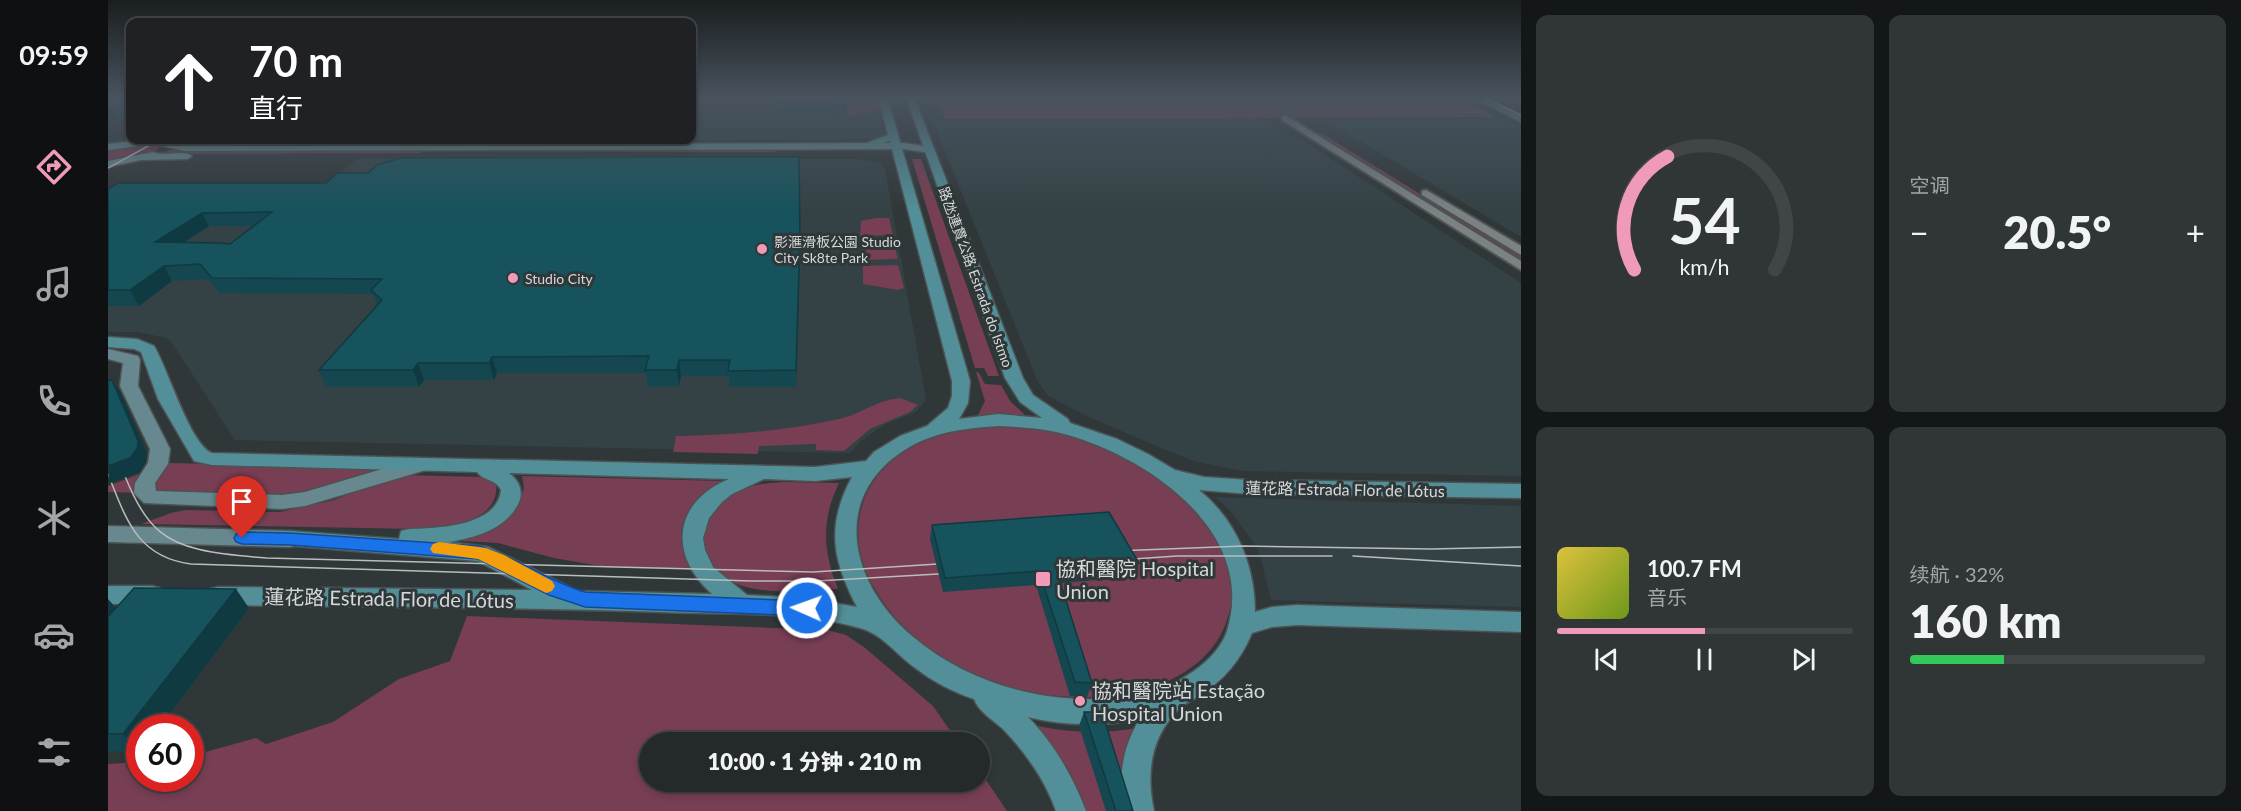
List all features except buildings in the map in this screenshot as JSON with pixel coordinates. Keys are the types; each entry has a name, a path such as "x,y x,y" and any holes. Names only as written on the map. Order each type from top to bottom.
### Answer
{"main road":[{"path":"893,135 961,381 962,397 947,421 887,452 871,466 854,491 845,520 846,554 858,589 883,625 924,660 977,690 1007,714 1048,760 1067,797 1071,811"},
{"path":"895,142 907,135"},
{"name":"路氹連貫公路 Estrada do Istmo","path":"916,135 930,150 1019,389 1039,409 1076,430"},
{"path":"108,342 137,344 148,349 167,399 193,445 201,456 212,459 780,473 834,473 871,466"},
{"path":"927,432 961,423 998,420 1036,423 1076,430 1130,452 1170,475 1213,516 1231,543 1241,570 1245,598 1242,625 1227,655 1211,673 1171,698 1152,720 1136,760 1133,780 1139,811"},
{"path":"290,539 444,535 479,527 502,512 509,503 512,494 511,485 498,474 466,466"},
{"path":"744,606 722,590 704,572 694,553 693,528 701,510 727,488 756,476 780,473"},
{"name":"蓮花路 Estrada Flor de Lótus","path":"1170,475 1222,486 1521,491"},
{"path":"290,539 480,553 555,590 585,600"},
{"name":"蓮花路 Estrada Flor de Lótus","path":"108,595 585,600 825,609 843,612 883,625"},
{"path":"1242,625 1265,618 1297,615 1521,622"},
{"path":"977,690 1021,704 1068,712 1113,711 1171,698"}],"street":[{"path":"1312,135 1521,266"},
{"path":"1330,135 1521,251"},
{"path":"108,164 139,159 782,150 864,146 895,142"},
{"path":"173,144 184,148 437,147 782,150 895,142 930,150"},
{"path":"108,170 164,151 166,144"},
{"path":"428,156 426,152 437,147"},
{"path":"108,354 132,360 129,386 160,449 158,464 144,483 144,493 151,498 282,502 305,499 419,465"},
{"path":"108,534 290,539"}],"shaded area":[{"path":"696,135 885,135 886,139 696,140"},
{"path":"938,135 1286,135 1308,144 1521,283 1521,476 1243,471 1221,467 1194,461 1091,418 1048,396 1037,380"},
{"path":"1320,135 1324,135 1521,256 1521,260"},
{"path":"1350,135 1521,135 1521,237"},
{"path":"153,144 160,147 152,153 108,161 108,150"},
{"path":"777,149 778,151 773,152 431,151"},
{"path":"169,150 424,150 420,153 162,154"},
{"path":"357,159 859,159 880,163 885,169 926,400 916,412 886,424 862,440 850,453 235,440 167,338 137,332 108,332 108,195 314,194"},
{"path":"912,159 921,159 999,376 988,376 984,368 975,368"},
{"path":"889,218 893,235 860,236 861,221"},
{"path":"861,241 893,241 898,259 864,260"},
{"path":"898,265 904,288 898,290 863,284 863,266"},
{"path":"976,372 985,384 1001,385 1010,401 1025,415 978,415 985,401"},
{"path":"900,398 918,405 910,412 870,429 844,451 816,450 816,444 759,446 758,454 673,452 676,436 798,427 847,417 883,402"},
{"path":"995,426 1046,430 1096,443 1149,471 1199,514 1217,539 1229,567 1232,597 1224,628 1217,641 1196,664 1170,680 1141,691 1092,697 1057,696 1021,690 986,679 953,664 923,644 897,620 876,591 865,568 859,545 859,522 864,501 873,482 888,464 907,450 930,439 962,430"},
{"path":"168,463 384,468 311,492 274,497 108,492 108,486"},
{"path":"401,475 484,477 496,484 495,497 480,515 469,520 443,527 418,529 141,524 185,510 280,512 334,500"},
{"path":"522,476 724,481 692,508 682,528 685,554 692,569 600,566 554,558 498,543 446,540 519,502 524,488"},
{"path":"767,483 839,483 829,510 826,536 829,562 838,589 787,591 749,588 721,575 710,564 704,551 703,537 713,510 724,499 739,490"},
{"path":"1215,497 1521,506 1521,607 1271,600 1260,555 1252,540 1231,512"},
{"path":"467,616 828,630 846,635 864,647 933,706 951,732 639,732 639,792 990,792 990,786 1007,811 108,811 108,764 126,763 126,792 204,792 204,752 256,738 266,744 333,722 399,679 450,661"},
{"path":"1037,726 1087,732 1137,728 1132,811 1083,811 1070,772"}],"tram line":[{"path":"108,168 152,144"},
{"path":"108,433 133,495 145,516 159,531 177,542 200,550 229,555 267,558 813,572 953,563"},
{"path":"108,474 128,520 146,544 173,560 191,564 752,581 817,581 955,573"},
{"path":"1115,551 1243,546 1431,549 1521,547"},
{"path":"1119,560 1177,556 1332,556"},
{"path":"1353,556 1521,566"}],"slow traffic":[{"path":"439,549 480,553 546,586"}],"place":[{"name":"影滙滑板公園 Studio City Sk8te Park","path":"762,249"},
{"name":"Studio City","path":"513,278"},
{"name":"協和醫院 Hospital Union","path":"1043,579"},
{"name":"協和醫院站 Estação Hospital Union","path":"1080,701"}],"route":[{"path":"242,538 290,539 480,553 498,560 543,585 585,600 807,608"}]}
